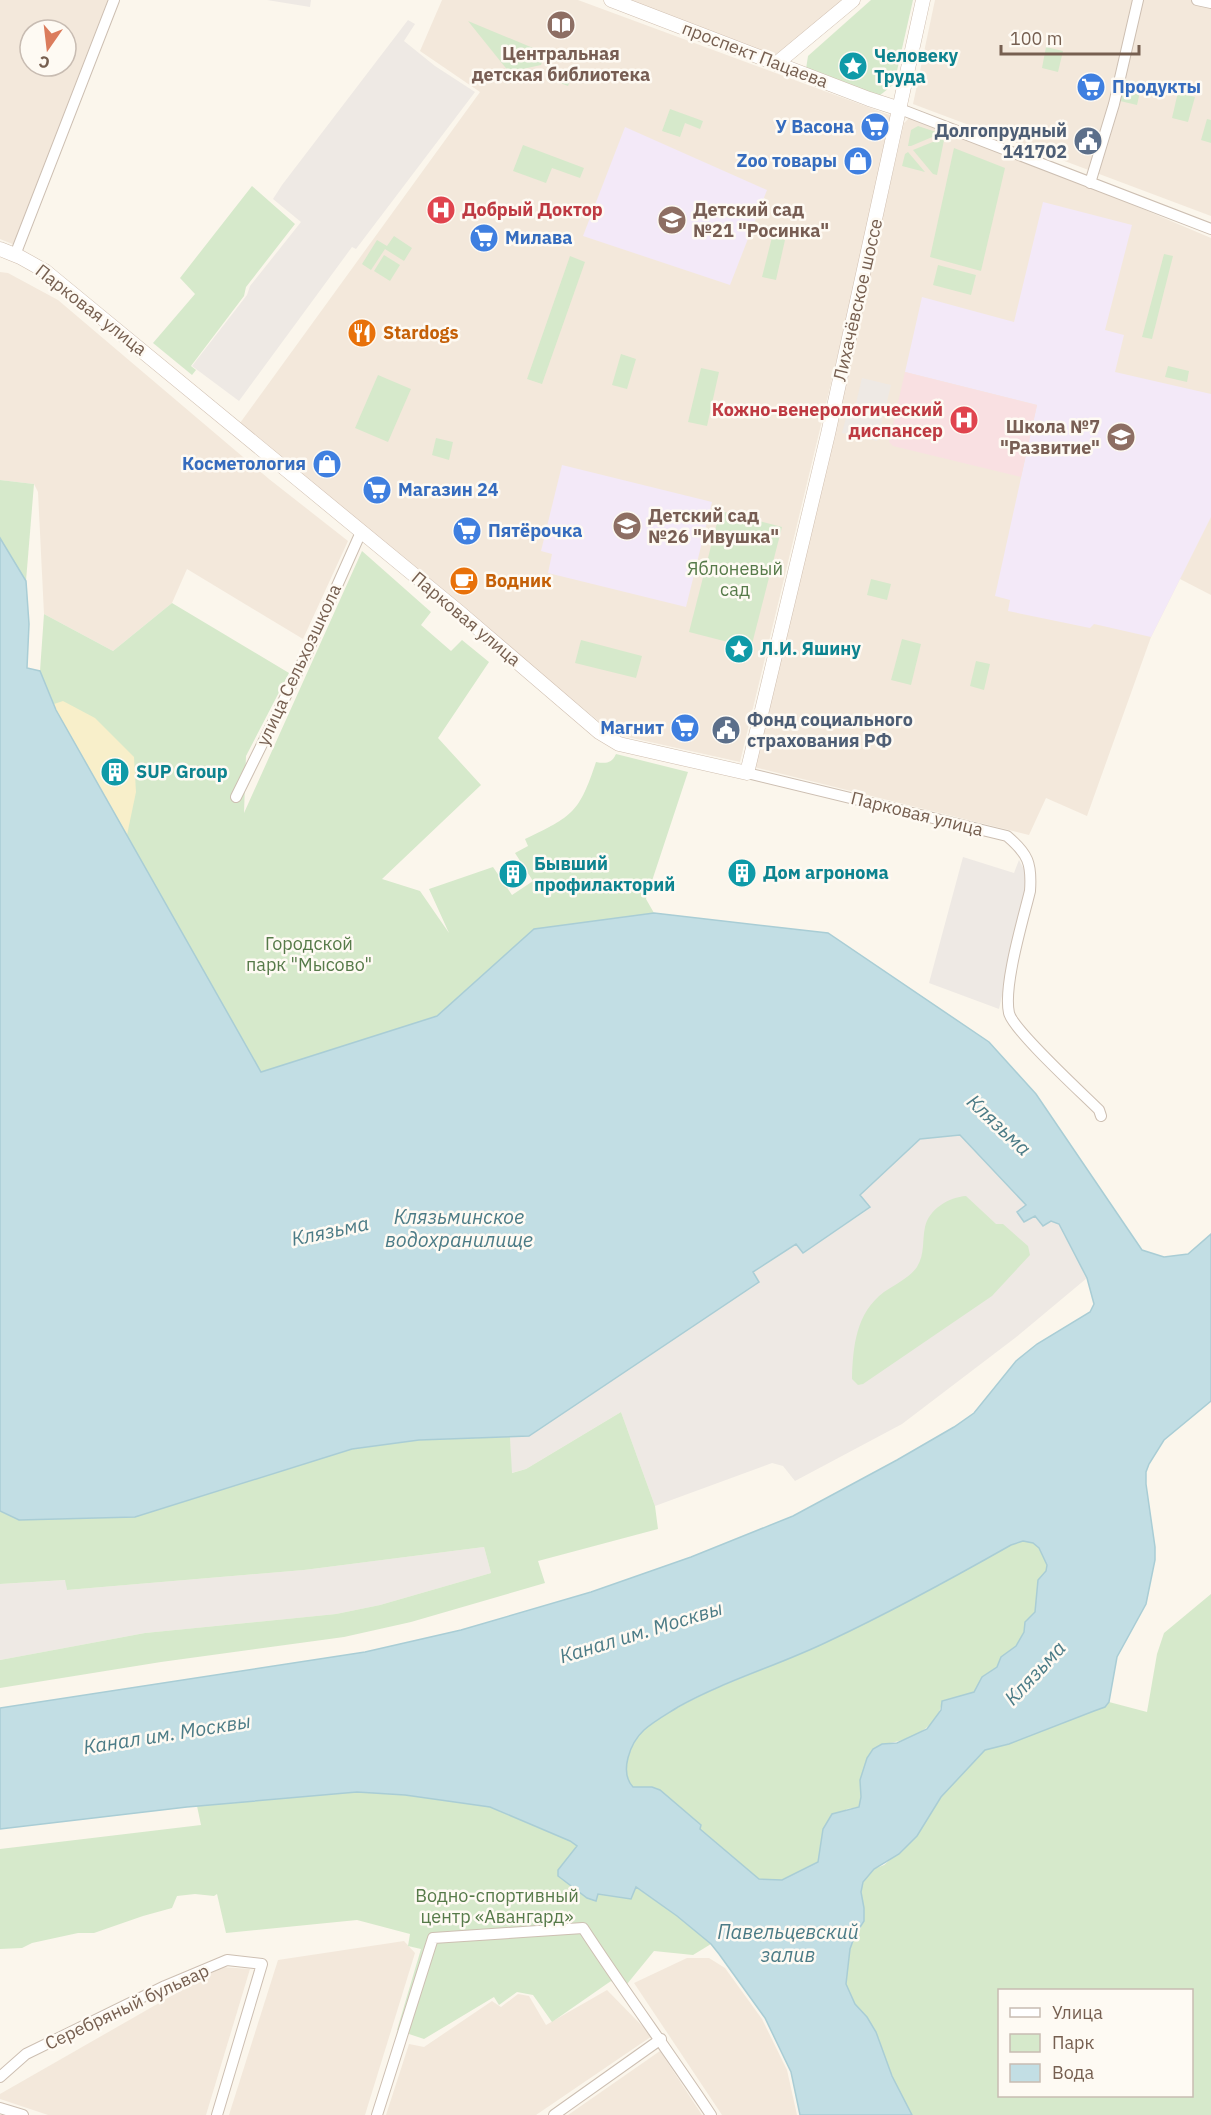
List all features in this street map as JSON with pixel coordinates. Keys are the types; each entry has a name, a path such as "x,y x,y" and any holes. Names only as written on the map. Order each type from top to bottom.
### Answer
{"street":[{"path":"15,255 114,0"},
{"name":"проспект Пацаева","path":"611,0 900,109"},
{"path":"776,64 853,0"},
{"name":"Лихачёвское шоссе","path":"747,773 826,446 923,0"},
{"path":"1090,183 1114,104 1138,0"},
{"path":"1197,0 1211,3"},
{"path":"900,109 1211,229"},
{"name":"Парковая улица","path":"0,249 45,270 609,738 620,744 1007,836 1027,858 1031,874 1030,891 1007,997 1010,1015 1021,1032 1099,1110 1101,1116"},
{"name":"улица Сельхозшкола","path":"236,797 308,651 361,532"},
{"path":"377,2115 433,1938 583,1928 711,2115"},
{"name":"Серебряный бульвар","path":"0,2077 26,2054 165,1986 227,1960 262,1964 217,2115"},
{"path":"554,2115 661,2039"},
{"path":"0,2108 23,2115"}],"shaded area":[{"path":"0,0 108,0 15,245 0,239"},
{"path":"267,0 311,0 310,7"},
{"path":"442,0 578,0 895,117 740,762 614,734 240,423 480,92 420,51"},
{"path":"629,0 846,0 777,58"},
{"path":"935,0 1211,0 1211,216 913,104"},
{"path":"408,20 415,24 404,41 435,66 475,92 356,249 352,247 239,401 192,366 247,295 250,286 301,222 273,199"},
{"path":"909,118 1084,184 1211,238 1211,595 1180,579 1151,637 1087,816 1046,798 1029,835 754,767 817,506 904,123"},
{"name":"Детский сад №21 \"Росинка\"","path":"625,127 767,190 730,285 583,236"},
{"name":"Школа №7 \"Развитие\"","path":"1043,202 1132,225 1105,330 1124,335 1115,372 1211,394 1211,517 1151,637 1094,624 1090,628 1008,611 1010,600 995,596 1037,405 905,372 922,297 1014,322"},
{"path":"0,272 8,273 58,300 269,479 348,541 303,639 187,569 172,603 113,651 44,614 38,492 34,484 0,480"},
{"name":"Кожно-венерологический диспансер","path":"905,372 1037,405 1021,477 893,446 889,442"},
{"path":"862,378 891,385 877,441 842,433 848,410 856,403"},
{"name":"Детский сад №26 \"Ивушка\"","path":"562,465 712,502 686,607 548,573 552,554 541,551"},
{"path":"963,857 1014,873 1019,860 1026,873 1026,888 999,1009 929,983"},
{"path":"960,1135 1026,1205 1024,1222 1035,1215 1059,1224 1087,1278 1015,1338 902,1424 795,1481 783,1466 772,1463 655,1506 621,1412 526,1469 511,1473 510,1437 529,1436 759,1281 753,1273 797,1243 803,1253 870,1208 859,1196 920,1139"},
{"path":"484,1547 491,1573 380,1605 336,1614 145,1633 0,1660 0,1584 66,1580 67,1590 304,1570"},
{"path":"404,1941 415,1953 365,2115 229,2115 278,1960"},
{"path":"687,1958 709,1958 725,1968 762,2019 787,2070 797,2115 722,2115 634,1983"},
{"path":"222,1967 250,1969 206,2115 48,2115 0,2099 0,2094"},
{"path":"607,1990 652,2036 536,2115 386,2115 409,2044 424,2047 492,2001 501,2007 518,1994 529,1996 546,2025"},
{"path":"660,2051 702,2115 568,2115"}],"green space":[{"path":"871,0 913,0 894,84 879,96 806,69 808,56"},
{"path":"468,21 545,53 541,65 509,72"},
{"path":"1046,47 1063,51 1058,72 1042,68"},
{"path":"554,68 572,75 568,86 550,79"},
{"path":"1125,80 1142,83 1137,105 1120,101"},
{"path":"1178,92 1195,97 1188,122 1172,118"},
{"path":"670,109 703,121 700,129 685,123 680,137 662,131"},
{"path":"1207,119 1211,120 1211,143 1201,140"},
{"path":"918,126 936,132 937,135 908,146 911,130"},
{"path":"940,139 944,140 937,175 933,174 913,150"},
{"path":"523,145 584,168 580,178 552,168 546,183 513,171"},
{"path":"954,148 1005,168 981,271 930,257"},
{"path":"908,152 925,172 902,166 905,154"},
{"path":"252,186 295,224 246,287 244,296 191,366 196,370 192,375 153,343 195,294 180,278"},
{"path":"394,236 412,248 404,261 385,249 371,270 362,264 377,240 387,246"},
{"path":"772,237 785,240 776,280 762,277"},
{"path":"1164,254 1173,256 1152,339 1142,337"},
{"path":"384,255 400,265 390,281 374,271"},
{"path":"570,256 585,262 542,384 527,379"},
{"path":"938,265 976,275 971,295 933,285"},
{"path":"621,354 636,359 627,389 612,385"},
{"path":"1168,366 1189,371 1187,382 1165,377"},
{"path":"701,368 719,372 707,426 688,422"},
{"path":"378,375 411,389 388,442 355,428"},
{"path":"436,438 453,442 449,460 432,455"},
{"path":"0,480 34,484 26,581 0,538"},
{"name":"Яблоневый сад","path":"720,511 782,527 751,648 689,632"},
{"name":"Городской парк \"Мысово\"","path":"362,551 431,612 421,625 451,651 462,640 489,662 438,738 481,785 382,879 420,891 449,933 429,889 493,867 512,895 533,881 515,853 528,846 525,839 554,824 572,811 579,803 596,762 608,762 616,754 688,772 646,899 654,913 534,929 437,1016 261,1072 56,710 40,671 44,614 113,651 172,603 289,673 246,756 244,813"},
{"path":"871,579 891,584 887,600 867,595"},
{"path":"902,639 921,644 911,685 891,680"},
{"path":"581,640 642,656 636,678 575,663"},
{"path":"976,661 990,664 984,690 970,686"},
{"path":"966,1196 996,1224 1003,1224 1028,1246 1030,1255 992,1296 863,1384 858,1385 852,1379 853,1354 858,1331 867,1310 884,1292 917,1267 922,1252 925,1227 935,1210 953,1199"},
{"path":"621,1412 655,1506 658,1529 538,1561 545,1583 411,1622 344,1637 161,1662 0,1688 0,1660 145,1633 336,1614 380,1605 491,1573 484,1547 304,1570 67,1590 65,1580 0,1584 0,1511 19,1520 135,1517 352,1449 419,1440 510,1437 512,1473 526,1469"},
{"path":"1023,1541 1033,1543 1039,1548 1047,1565 1046,1571 1038,1580 1035,1612 1025,1622 1024,1632 1016,1646 1001,1657 997,1667 982,1677 974,1692 942,1701 935,1719 920,1732 911,1737 882,1744 860,1780 859,1807 847,1809 823,1829 818,1862 782,1880 759,1879 699,1829 701,1826 652,1787 633,1787 627,1773 627,1765 634,1742 644,1730 665,1715 697,1697 852,1630 1011,1545"},
{"path":"1211,1594 1211,2115 912,2115 892,2076 876,2032 867,2017 855,2004 846,1984 850,1949 864,1921 861,1892 863,1882 874,1869 884,1865 917,1836 941,1797 985,1750 1105,1707 1109,1702 1147,1712 1157,1654 1164,1633"},
{"name":"Водно-спортивный центр «Авангард»","path":"357,1792 405,1795 490,1807 570,1841 677,1916 711,1944 693,1955 654,1951 623,1989 611,1981 552,2022 533,1995 517,1992 499,2005 494,1997 424,2039 397,2030 421,1949 408,1946 410,1934 357,1920 226,1933 217,1894 214,1896 195,1894 177,1896 172,1908 94,1933 78,1933 32,1943 22,1948 0,1949 0,1849 201,1825 197,1806"}],"sand":[{"path":"63,701 95,718 134,757 136,792 127,835 56,710 54,704"}],"water":[{"name":"Клязьминское водохранилище","path":"0,538 26,581 29,624 27,668 40,671 56,710 261,1072 437,1016 534,929 654,913 828,933 989,1042 1036,1094 1142,1250 1164,1257 1188,1254 1211,1234 1211,1401 1164,1440 1146,1472 1155,1560 1146,1604 1117,1657 1109,1702 1105,1707 1009,1744 985,1750 941,1797 917,1836 899,1854 874,1869 863,1882 861,1892 864,1921 850,1949 846,1984 855,2004 867,2017 876,2032 892,2076 912,2115 800,2115 791,2072 765,2018 711,1944 636,1887 631,1899 598,1894 596,1901 587,1898 558,1876 558,1870 577,1846 570,1841 490,1807 405,1795 357,1792 187,1807 0,1829 0,1708 365,1652 461,1630 591,1592 691,1557 793,1516 954,1427 974,1413 1016,1361 1037,1344 1090,1312 1094,1304 1087,1278 1059,1224 1051,1221 1043,1226 1035,1216 1024,1222 1017,1212 1026,1205 960,1135 920,1139 860,1195 870,1207 803,1253 796,1244 753,1272 759,1282 529,1436 419,1440 352,1449 135,1517 19,1520 0,1511","holes":["1023,1541 1033,1543 1039,1548 1047,1565 1046,1571 1038,1580 1035,1612 1025,1622 1024,1632 1016,1646 1001,1657 997,1667 982,1677 974,1692 942,1701 941,1710 927,1729 897,1743 882,1744 873,1749 867,1758 860,1780 859,1807 832,1814 823,1829 818,1862 782,1880 759,1879 700,1829 701,1825 660,1790 652,1787 633,1787 629,1781 628,1758 634,1742 648,1727 678,1707 696,1697 810,1650 852,1630 1011,1545"]}],"place":[{"name":"Центральная детская библиотека","path":"561,25"},
{"name":"Человеку Труда","path":"853,66"},
{"name":"Продукты","path":"1091,87"},
{"name":"У Васона","path":"875,127"},
{"name":"Долгопрудный 141702","path":"1088,141"},
{"name":"Zoo товары","path":"858,161"},
{"name":"Добрый Доктор","path":"441,210"},
{"name":"Детский сад №21 \"Росинка\"","path":"672,220"},
{"name":"Милава","path":"484,238"},
{"name":"Stardogs","path":"362,333"},
{"name":"Кожно-венерологический диспансер","path":"964,420"},
{"name":"Школа №7 \"Развитие\"","path":"1121,437"},
{"name":"Косметология","path":"327,464"},
{"name":"Магазин 24","path":"377,490"},
{"name":"Детский сад №26 \"Ивушка\"","path":"627,526"},
{"name":"Пятёрочка","path":"467,531"},
{"name":"Водник","path":"464,581"},
{"name":"Л.И. Яшину","path":"739,649"},
{"name":"Магнит","path":"685,728"},
{"name":"Фонд социального страхования РФ","path":"726,730"},
{"name":"SUP Group","path":"115,772"},
{"name":"Дом агронома","path":"742,873"},
{"name":"Бывший профилакторий","path":"513,874"}],"water label":[{"name":"Клязьма","path":"999,1125"},
{"name":"Клязьма","path":"330,1231"},
{"name":"Канал им. Москвы","path":"641,1632"},
{"name":"Клязьма","path":"1035,1673"},
{"name":"Канал им. Москвы","path":"167,1734"},
{"name":"Павельцевский залив","path":"788,1944"}]}
